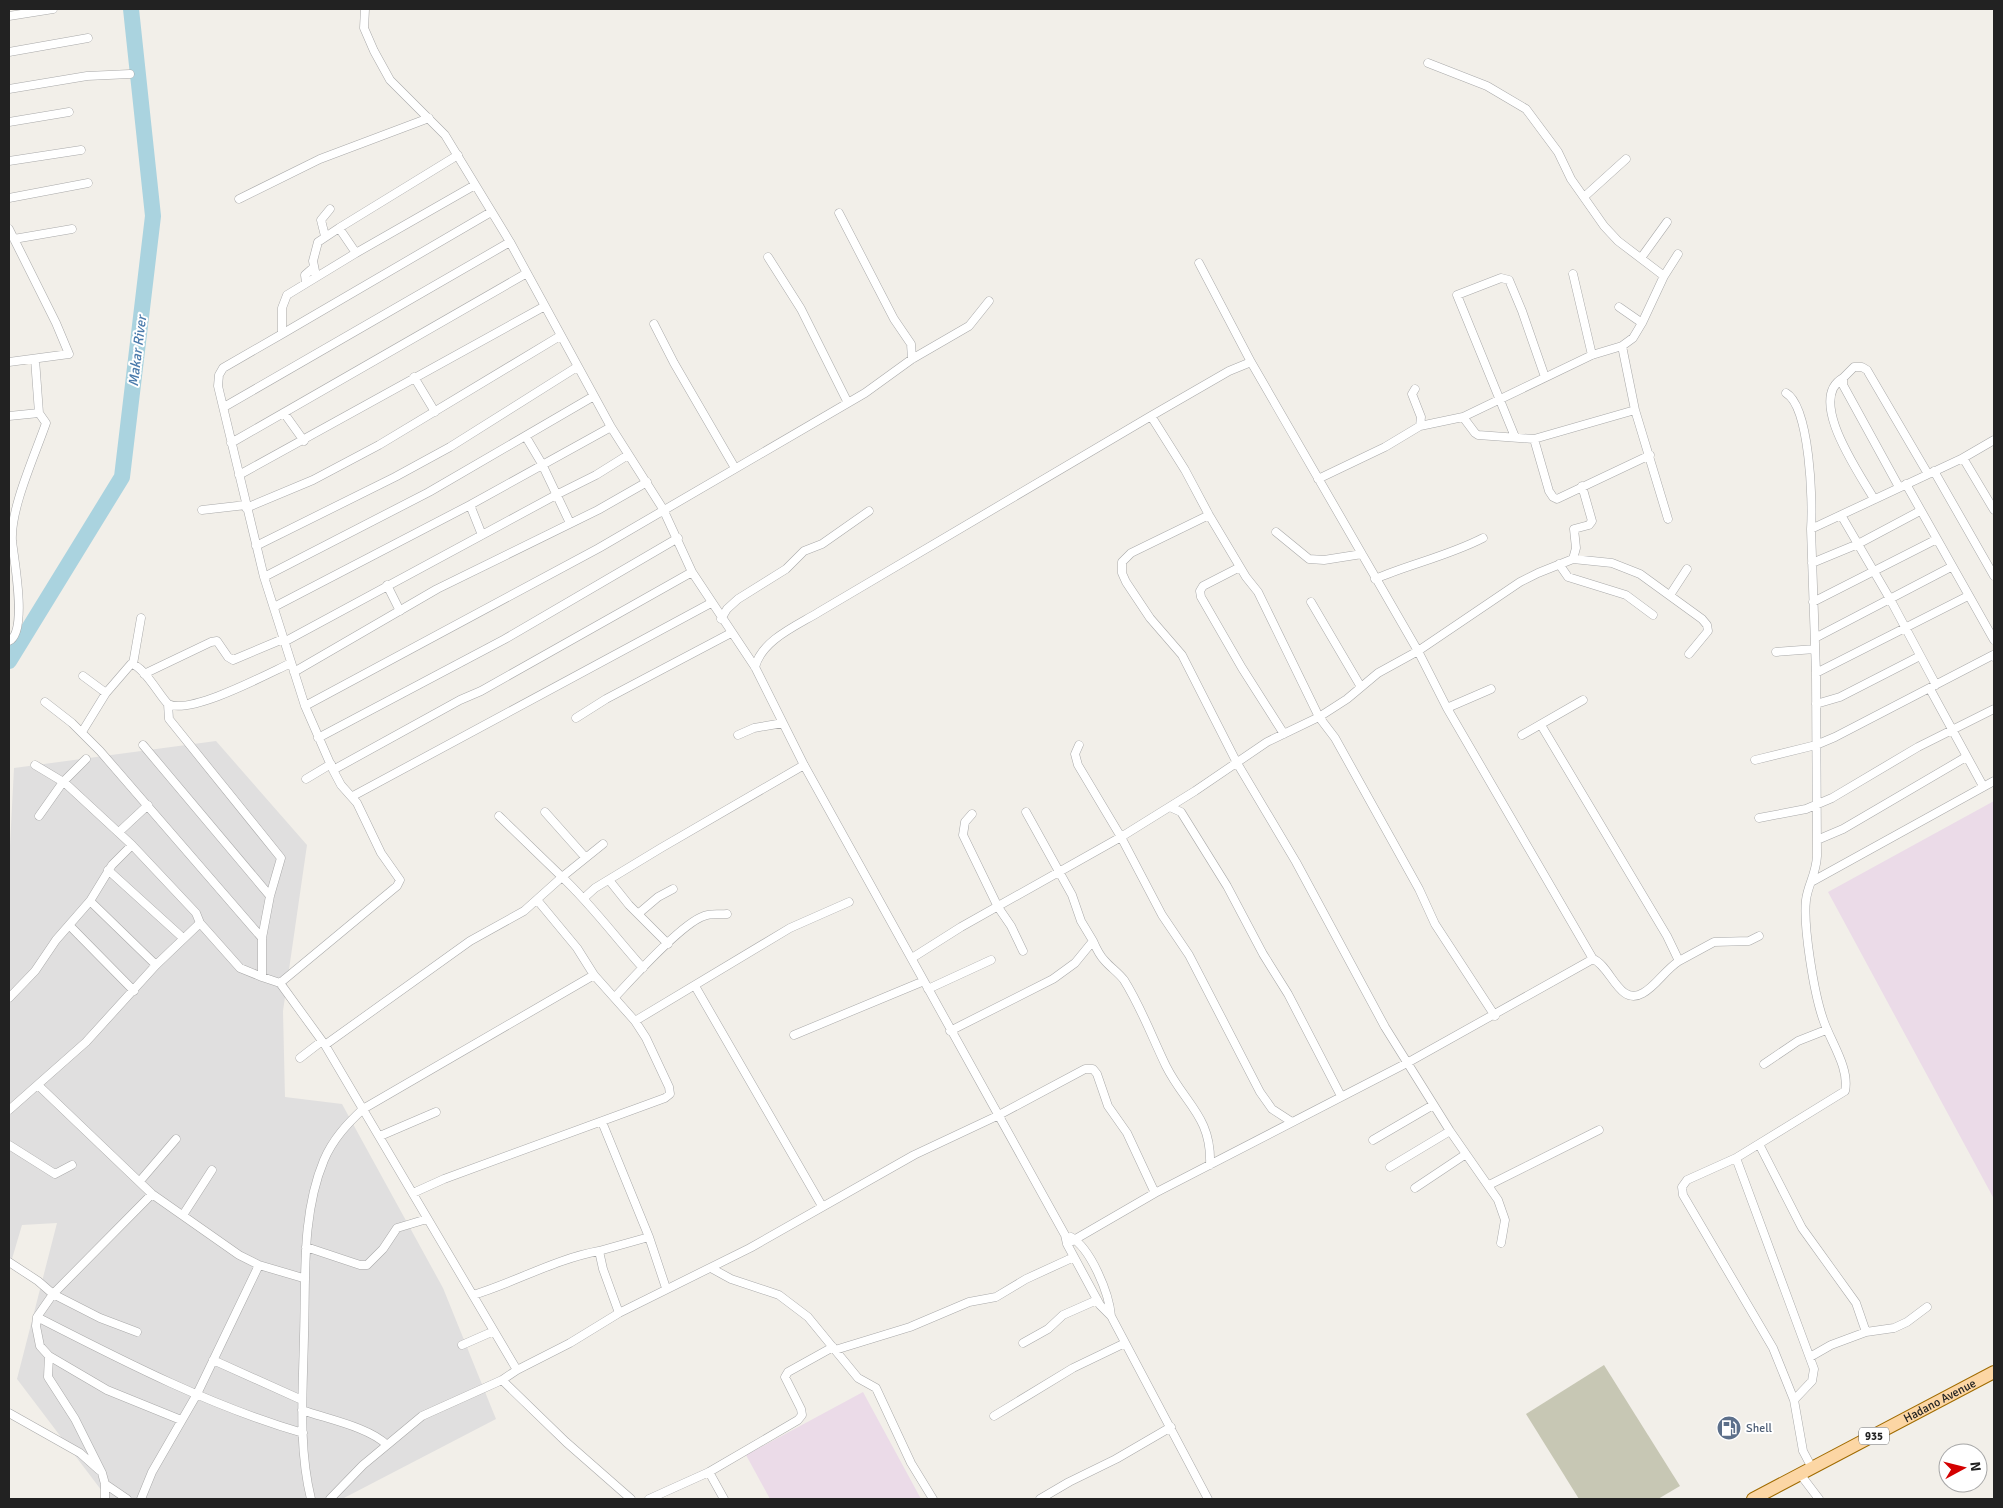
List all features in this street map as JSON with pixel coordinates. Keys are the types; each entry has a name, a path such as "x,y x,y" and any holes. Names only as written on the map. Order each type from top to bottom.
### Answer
{"main road":[{"name":"Hadano Avenue","path":"1753,1499 1994,1372"}],"street":[{"path":"11,14 53,9"},
{"path":"365,9 364,28 390,80 445,134 510,242 611,427 663,509 692,572 721,619 755,667 804,765 912,958 997,1116 1065,1235 1067,1244 1097,1300 1111,1316 1208,1499"},
{"path":"9,52 88,38"},
{"path":"1428,63 1487,86 1526,109 1558,152 1571,179 1604,226 1618,241 1664,276"},
{"path":"9,89 87,76 130,74"},
{"path":"9,122 69,112"},
{"path":"239,199 320,159 429,118"},
{"path":"9,161 81,150"},
{"path":"315,272 314,251 318,242 458,155"},
{"path":"1584,197 1626,159"},
{"path":"9,198 88,183"},
{"path":"282,334 282,308 287,294 306,283 315,272 356,253 475,185"},
{"path":"326,236 321,220 330,208"},
{"path":"280,983 400,882 399,877 381,853 353,796 341,785 305,706 264,577 218,386 219,375 223,368 491,212"},
{"path":"839,213 894,319 911,344 912,359"},
{"path":"1641,258 1667,222"},
{"path":"339,228 356,253"},
{"path":"9,229 56,323 69,354 9,362"},
{"path":"14,239 72,229"},
{"path":"224,406 510,242"},
{"path":"1318,479 1385,447 1420,426 1463,417 1592,355 1622,346 1632,338 1642,323 1664,276 1678,254"},
{"path":"768,257 801,309 848,402"},
{"path":"1199,263 1318,479 1418,651 1447,708 1592,960 1604,967 1624,994 1631,996 1646,992 1664,972 1679,961 1714,942 1749,941 1759,936"},
{"path":"232,443 527,273"},
{"path":"1573,274 1592,355"},
{"path":"1515,437 1457,296 1501,278 1508,280 1522,311 1545,376"},
{"path":"305,706 599,548 848,402 912,359 969,326 989,301"},
{"path":"239,475 304,441 414,377 545,306"},
{"path":"1619,307 1642,323"},
{"path":"654,324 678,371 735,468"},
{"path":"202,510 246,507 313,480 435,412 560,336"},
{"path":"1622,346 1635,410 1668,518"},
{"path":"9,642 15,634 19,608 12,538 14,520 46,423 39,413 35,359"},
{"path":"747,657 758,655 782,635 818,612 1151,416 1229,371 1252,362"},
{"path":"256,546 395,477 450,447 577,367"},
{"path":"1874,499 1837,433 1833,418 1830,396 1836,382 1854,367 1862,367 1867,370 1994,576"},
{"path":"414,377 435,412"},
{"path":"1843,378 1843,385 1902,486 1920,510 1994,640"},
{"path":"1415,389 1412,394 1421,417 1420,426"},
{"path":"1786,393 1796,403 1809,463 1813,496 1812,563 1816,673 1817,840 1816,866 1806,899 1806,915 1814,985 1826,1030 1842,1066 1846,1081 1846,1092 1736,1158 1687,1180 1683,1183 1682,1190 1773,1348 1794,1400 1803,1451 1812,1468"},
{"path":"264,577 371,523 526,437 594,396"},
{"path":"1463,417 1478,435 1534,439 1635,410"},
{"path":"9,416 39,413"},
{"path":"284,413 304,441"},
{"path":"1151,416 1186,470 1209,515 1261,598 1277,635 1319,717 1334,738 1419,889 1435,924 1495,1016"},
{"path":"274,607 470,505 611,427"},
{"path":"526,437 542,464 570,523"},
{"path":"1534,439 1553,497 1561,498 1582,486 1650,455"},
{"path":"1812,529 1964,458 1994,441"},
{"path":"144,674 211,642 217,641 228,657 233,660 283,640 596,475 628,455"},
{"path":"1964,458 1994,510"},
{"path":"294,672 400,611 619,499 647,482"},
{"path":"1574,559 1576,548 1574,529 1587,526 1592,521 1582,486"},
{"path":"470,505 482,535"},
{"path":"1812,563 1858,544 1920,510"},
{"path":"721,619 727,609 738,599 786,569 804,551 822,544 869,511"},
{"path":"1209,515 1131,554 1122,562 1122,573 1150,618 1182,655 1241,761 1243,772 1296,862 1385,1027 1450,1131 1489,1185 1503,1212 1505,1229 1501,1243"},
{"path":"1841,515 1890,599 1904,629 1920,656 1952,730 1983,786"},
{"path":"1276,532 1309,559 1324,560 1362,554"},
{"path":"318,738 505,639 678,538"},
{"path":"1375,579 1398,569 1457,551 1483,538"},
{"path":"1813,602 1937,539"},
{"path":"912,958 1121,837 1241,761 1267,742 1319,717 1395,662 1418,651 1520,582 1559,564 1574,559 1603,561 1622,566 1640,574 1702,619 1708,628 1707,634 1689,654"},
{"path":"1559,564 1568,577 1626,594 1638,601 1653,615"},
{"path":"1240,566 1203,586 1200,590 1201,597 1242,668 1284,734"},
{"path":"1815,638 1951,567"},
{"path":"1670,595 1687,569"},
{"path":"306,779 481,691 692,572"},
{"path":"387,585 400,611"},
{"path":"1816,673 1968,596"},
{"path":"1311,602 1361,687"},
{"path":"353,796 711,603"},
{"path":"133,664 141,618"},
{"path":"576,718 606,698 731,633"},
{"path":"1776,652 1815,648"},
{"path":"755,667 758,655"},
{"path":"1755,760 1816,745 1994,655"},
{"path":"1816,704 1840,697 1920,656"},
{"path":"168,704 179,706 204,701 291,663"},
{"path":"133,664 144,674 168,704 169,719 279,854 281,863 270,896 262,938 262,977"},
{"path":"82,732 106,693 129,665 133,664"},
{"path":"83,676 106,693"},
{"path":"1447,708 1491,689"},
{"path":"1522,735 1582,700"},
{"path":"45,702 82,732 148,805 262,938"},
{"path":"1759,818 1798,811 1817,805 1952,730 1994,709"},
{"path":"738,735 754,728 782,723"},
{"path":"1541,725 1667,936 1679,961"},
{"path":"143,745 270,896"},
{"path":"1079,745 1075,754 1078,766 1121,837 1162,915 1189,955 1260,1092 1272,1109 1292,1122"},
{"path":"1817,840 1843,829 1966,757"},
{"path":"39,816 63,782 86,759"},
{"path":"35,765 63,782 119,832 196,913 200,922 240,968 280,983 323,1044 380,1136 517,1370"},
{"path":"584,898 609,880 728,807 804,765"},
{"path":"1813,880 1994,781"},
{"path":"1181,812 1184,798"},
{"path":"119,832 148,805"},
{"path":"1170,807 1181,812 1227,886 1262,954 1288,994 1341,1096"},
{"path":"545,812 585,857"},
{"path":"1026,812 1072,895 1081,921 1103,960 1118,972 1127,985 1151,1029 1170,1073 1188,1098 1204,1126 1210,1142 1210,1165"},
{"path":"972,814 963,828 963,835 998,907 1011,926 1024,951"},
{"path":"499,816 584,898 643,968"},
{"path":"300,1058 323,1044 470,941 524,911 538,901 562,876 603,844"},
{"path":"9,998 35,971 53,945 90,902 108,870 132,845"},
{"path":"108,870 183,938"},
{"path":"609,880 638,914 668,944"},
{"path":"638,914 658,897 674,889"},
{"path":"413,1193 444,1179 665,1098 670,1094 662,1071 635,1021 594,975 577,948 538,901"},
{"path":"90,902 156,965"},
{"path":"635,1021 790,928 849,902"},
{"path":"615,997 668,944 698,918 712,914 727,914"},
{"path":"9,1110 39,1086 86,1042 156,965 200,922"},
{"path":"70,926 134,991"},
{"path":"950,1031 1053,979 1075,963 1093,941"},
{"path":"928,989 991,960"},
{"path":"1067,1244 1155,1193 1495,1016 1592,960"},
{"path":"311,1499 305,1474 302,1433 304,1278 310,1214 324,1160 339,1134 363,1109 594,975"},
{"path":"794,1035 924,981"},
{"path":"695,986 822,1206"},
{"path":"1764,1064 1798,1041 1826,1030"},
{"path":"330,1499 363,1465 422,1416 502,1380 517,1370 570,1343 619,1313 666,1288 711,1268 914,1155 997,1116 1077,1072 1093,1069 1098,1074 1108,1106 1127,1133 1155,1193"},
{"path":"39,1086 152,1194 231,1250 259,1265 304,1278"},
{"path":"1373,1140 1433,1105"},
{"path":"380,1136 436,1112"},
{"path":"602,1122 649,1237 666,1288"},
{"path":"1489,1185 1599,1130"},
{"path":"1390,1167 1450,1131"},
{"path":"140,1181 176,1139"},
{"path":"1759,1144 1802,1228 1856,1302 1866,1332"},
{"path":"9,1145 55,1174 72,1165"},
{"path":"1415,1188 1466,1154"},
{"path":"1736,1158 1814,1369 1812,1382 1794,1400"},
{"path":"182,1215 212,1170"},
{"path":"152,1194 53,1294 38,1317 35,1332 40,1346 49,1356 107,1390 181,1420"},
{"path":"306,1247 360,1265 367,1265 383,1249 397,1228 427,1219"},
{"path":"1065,1235 1074,1239 1098,1273 1109,1300 1111,1316"},
{"path":"473,1295 498,1287 571,1257 649,1237"},
{"path":"599,1251 603,1269 619,1313"},
{"path":"649,1499 709,1472 798,1420 802,1415 801,1409 785,1377 788,1372 834,1349 910,1327 969,1302 996,1297 1026,1279 1074,1257"},
{"path":"9,1262 38,1281 53,1294 100,1318 137,1332"},
{"path":"141,1499 152,1472 197,1394 259,1265"},
{"path":"711,1268 730,1279 779,1295 808,1317 861,1381 876,1388 911,1463 933,1499"},
{"path":"1023,1343 1048,1329 1063,1315 1097,1300"},
{"path":"1810,1357 1831,1345 1866,1332 1894,1328 1907,1322 1927,1307"},
{"path":"38,1317 133,1365 197,1394 264,1422 302,1433"},
{"path":"462,1345 494,1331"},
{"path":"994,1416 1073,1368 1125,1343"},
{"path":"49,1356 48,1377 75,1419 102,1472 105,1484 105,1499"},
{"path":"213,1360 302,1400"},
{"path":"502,1380 566,1442 631,1499"},
{"path":"302,1410 363,1431 377,1437 387,1445"},
{"path":"9,1413 80,1453 102,1472"},
{"path":"1040,1499 1069,1482 1116,1459 1171,1427"},
{"path":"709,1472 724,1499"},
{"path":"1800,1474 1819,1499"},
{"path":"105,1484 128,1499"}],"shaded area":[{"path":"216,741 307,845 283,1011 285,1097 342,1104 443,1288 496,1419 342,1499 108,1499 17,1379 57,1223 22,1225 9,1269 9,865 14,768"},
{"path":"1994,801 1994,1199 1828,892"},
{"path":"1604,1365 1680,1486 1658,1499 1579,1499 1526,1414"},
{"path":"863,1392 921,1499 770,1499 746,1455"}],"waterway":[{"name":"Makar River","path":"9,661 122,477 153,216 131,9"}],"place":[{"name":"Shell","path":"1729,1428"}]}
